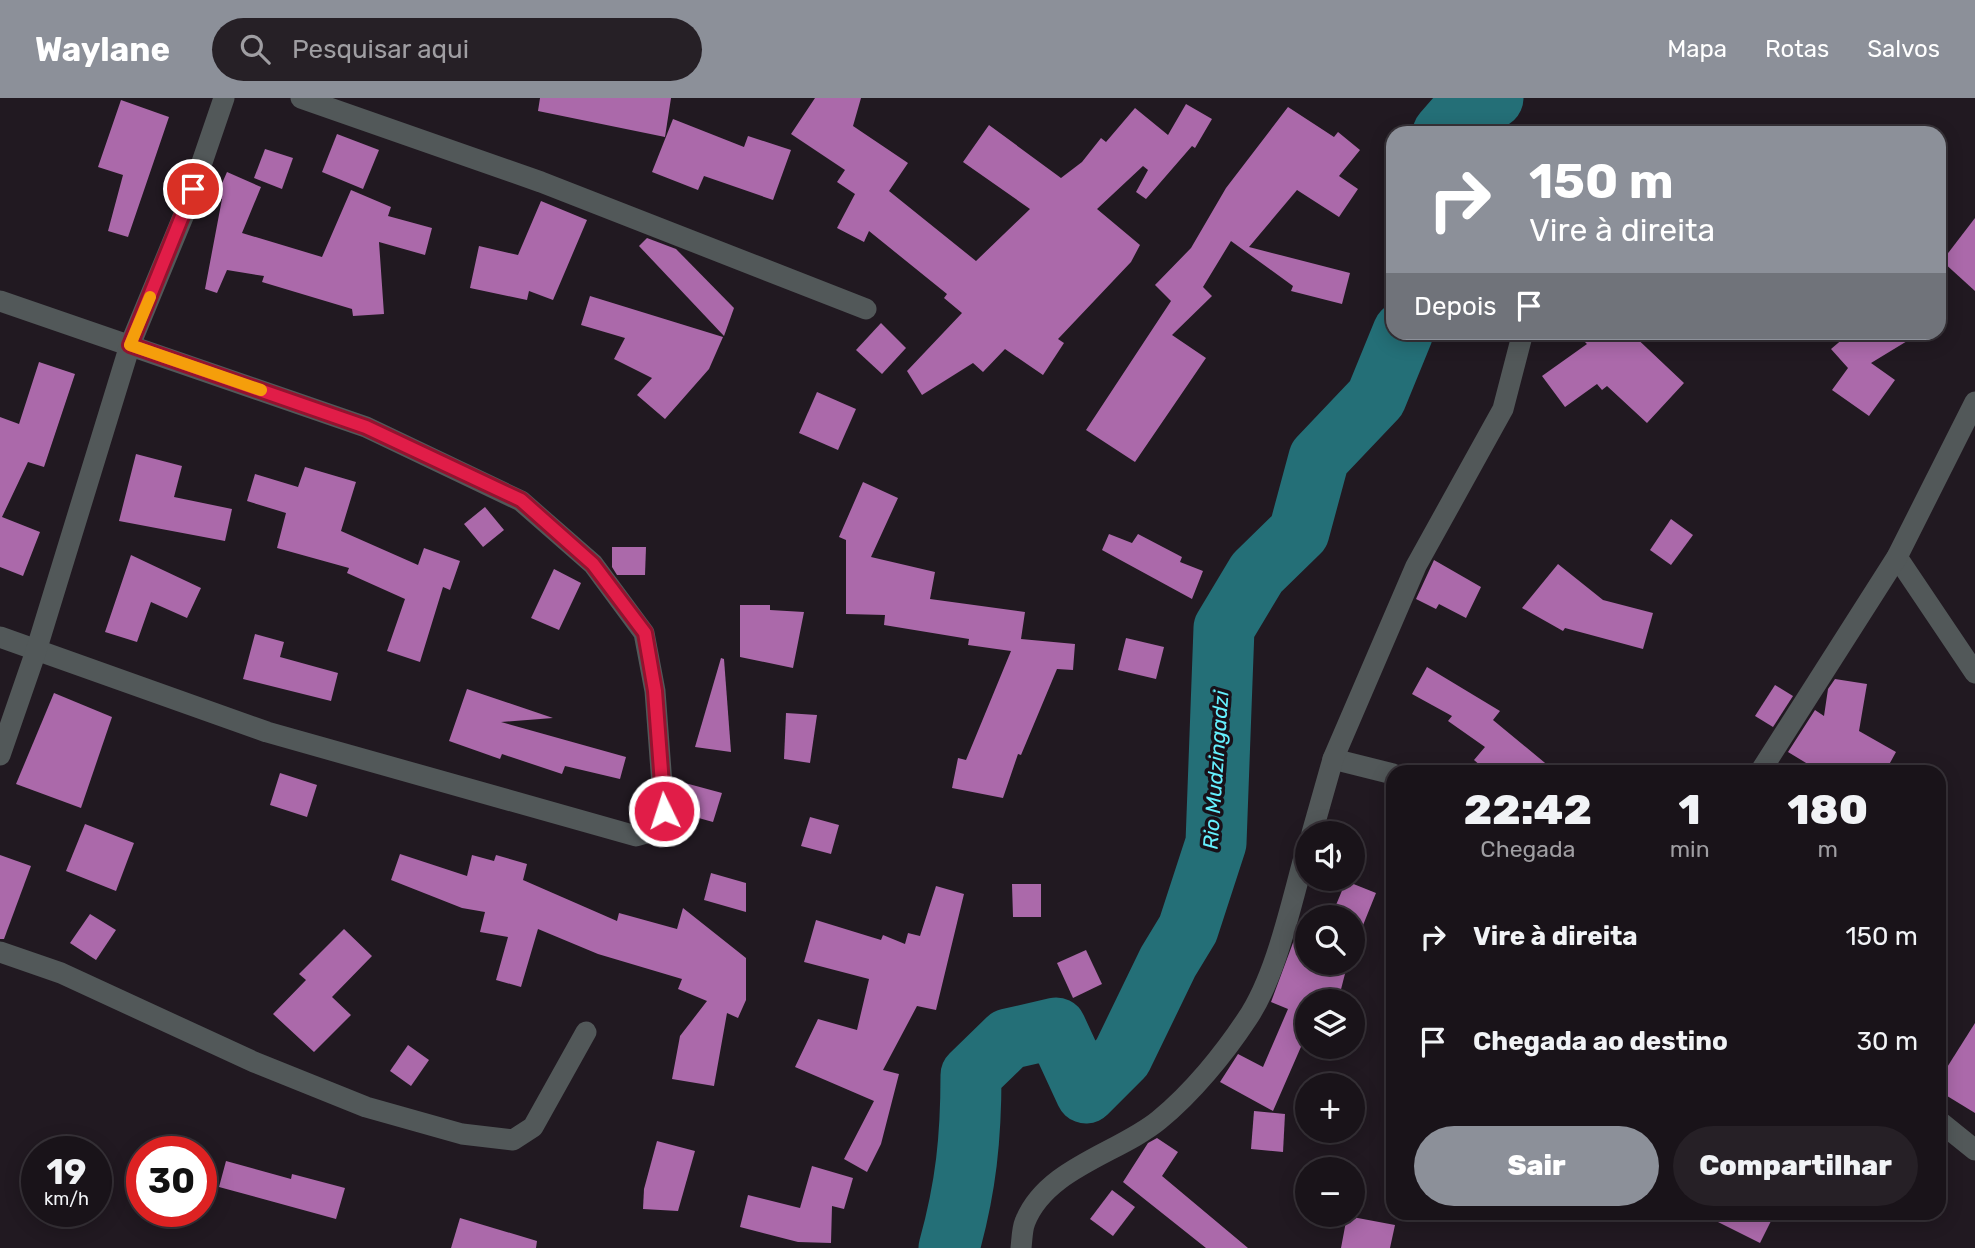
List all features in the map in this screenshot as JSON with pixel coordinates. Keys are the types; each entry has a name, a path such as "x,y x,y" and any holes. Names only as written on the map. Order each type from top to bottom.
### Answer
{"street":[{"path":"0,755 36,652 130,345 185,212 224,98"},
{"path":"301,98 541,182 866,309"},
{"path":"0,301 366,427 521,500 593,564 645,633 655,691 664,811 657,830 636,836 267,732 0,637"},
{"path":"1315,821 1334,759 1416,566 1503,409 1521,340"},
{"path":"1764,765 1897,557 1975,402"},
{"path":"1897,557 1975,673"},
{"path":"1334,759 1386,772"},
{"path":"1021,1248 1024,1223 1036,1203 1061,1179 1157,1122 1206,1070 1248,1018 1275,958 1295,889"},
{"path":"0,952 61,972 254,1062 366,1107 462,1134 513,1140 524,1136 533,1127 586,1032"},
{"path":"1946,1127 1975,1150"}],"building":[{"path":"540,98 671,98 665,137 538,111"},
{"path":"815,98 861,98 853,126 908,163 889,191 976,261 1030,209 963,162 989,125 1061,178 1082,162 1101,138 1106,142 1135,108 1168,135 1186,104 1212,119 1195,148 1192,146 1146,199 1136,192 1148,170 1143,166 1097,209 1140,245 1131,262 1058,339 1064,343 1043,375 1005,349 983,372 973,363 922,395 907,371 962,313 944,298 947,294 869,231 864,242 837,228 855,194 837,182 845,170 791,134"},
{"path":"121,100 169,117 128,237 108,231 123,175 98,167"},
{"path":"1288,107 1334,137 1338,132 1360,150 1339,176 1358,189 1339,217 1297,190 1249,247 1350,273 1342,304 1291,291 1293,286 1231,241 1203,287 1212,296 1172,335 1206,358 1135,462 1086,430 1171,301 1155,285 1191,248 1226,188"},
{"path":"673,119 744,147 748,136 791,150 773,200 704,176 698,190 652,172"},
{"path":"337,134 379,150 363,189 322,172"},
{"path":"265,149 293,158 282,189 254,178"},
{"path":"227,172 261,187 242,233 322,257 351,190 391,207 388,216 432,228 425,255 379,242 384,314 353,316 352,309 262,282 264,276 227,270 217,293 205,289 222,199 216,197"},
{"path":"541,201 587,220 553,300 529,291 527,300 470,288 479,246 518,255"},
{"path":"1975,218 1975,291 1946,265 1946,256"},
{"path":"647,238 676,249 734,308 724,336 639,246"},
{"path":"590,296 723,337 709,369 665,419 637,395 652,378 614,359 625,338 581,325"},
{"path":"881,323 906,348 882,374 856,350"},
{"path":"1583,340 1638,340 1684,383 1647,423 1607,386 1602,390 1597,384 1565,407 1542,376 1587,344"},
{"path":"1842,340 1909,340 1871,363 1895,380 1869,416 1832,390 1848,368 1831,349"},
{"path":"39,362 75,374 44,467 28,462 2,517 40,532 23,576 0,567 0,417 19,424"},
{"path":"817,392 856,409 838,450 799,433"},
{"path":"136,454 182,466 174,497 232,509 225,541 119,521"},
{"path":"305,467 356,482 341,531 418,565 424,548 460,561 450,590 443,587 420,662 387,651 405,599 347,573 349,568 277,548 286,513 247,501 255,474 298,487"},
{"path":"863,482 898,498 871,557 935,572 930,599 1025,612 1021,639 1075,644 1073,670 1057,669 1021,755 1018,754 1003,798 952,788 958,758 966,760 1011,651 968,645 969,639 884,625 885,615 846,614 846,540 839,537"},
{"path":"485,507 504,530 483,547 464,524"},
{"path":"1671,519 1693,535 1671,565 1650,550"},
{"path":"1109,534 1132,543 1138,534 1182,557 1180,562 1203,571 1192,599 1102,550"},
{"path":"612,547 646,547 645,575 617,575 612,567"},
{"path":"131,555 201,588 187,618 151,602 137,642 105,632"},
{"path":"1434,560 1481,587 1466,618 1439,604 1436,609 1416,599"},
{"path":"1558,564 1603,600 1653,613 1643,649 1565,628 1563,631 1522,608"},
{"path":"554,569 581,583 559,630 531,618"},
{"path":"740,605 770,605 770,610 804,612 793,668 740,657"},
{"path":"255,634 284,642 280,657 338,673 331,701 243,679"},
{"path":"1126,638 1164,647 1156,679 1118,670"},
{"path":"721,658 724,659 731,752 695,747"},
{"path":"1427,667 1500,711 1493,720 1548,765 1480,765 1474,760 1485,747 1448,721 1452,716 1412,694"},
{"path":"1835,679 1867,684 1859,731 1896,752 1889,765 1809,765 1788,752 1815,710 1824,716 1828,689"},
{"path":"1775,685 1793,696 1773,727 1755,716"},
{"path":"467,689 553,718 501,722 626,757 620,779 565,766 562,774 502,754 500,759 449,741"},
{"path":"54,693 112,717 81,808 16,784"},
{"path":"786,713 817,715 810,763 784,759"},
{"path":"280,773 317,785 307,817 270,805"},
{"path":"685,783 722,793 713,822 677,812"},
{"path":"810,817 839,825 831,854 801,846"},
{"path":"85,824 134,843 116,891 66,871"},
{"path":"400,854 467,876 472,855 494,861 496,855 527,864 523,880 617,921 619,913 677,929 683,908 746,958 746,1000 738,1018 727,1013 714,1086 672,1079 680,1036 707,1001 678,989 682,979 598,954 538,929 521,987 496,980 508,937 480,932 485,912 462,908 391,880"},
{"path":"0,855 31,866 4,939 0,939"},
{"path":"711,873 746,883 746,912 704,900"},
{"path":"1012,884 1041,884 1041,917 1013,917"},
{"path":"936,886 964,894 936,1010 917,1006 883,1070 899,1074 881,1144 867,1172 844,1159 874,1101 795,1067 818,1019 857,1030 869,979 804,962 816,920 881,940 883,935 905,944 908,933 920,936"},
{"path":"1365,889 1376,893 1365,920 1365,905 1336,905 1342,891 1365,891"},
{"path":"90,914 116,930 96,960 70,943"},
{"path":"344,929 372,956 332,997 351,1015 314,1052 273,1014 306,980 299,974"},
{"path":"1295,937 1295,975 1345,975 1341,989 1295,989 1296,1059 1273,1111 1220,1082 1238,1054 1263,1067 1288,1009 1271,1002"},
{"path":"1086,950 1102,984 1073,998 1057,963"},
{"path":"1975,1023 1975,1113 1946,1095 1946,1069"},
{"path":"408,1045 429,1060 411,1086 390,1071"},
{"path":"1254,1111 1285,1114 1283,1152 1251,1149"},
{"path":"1157,1138 1178,1152 1162,1176 1248,1248 1206,1248 1123,1182 1148,1143"},
{"path":"657,1141 695,1151 678,1211 643,1209 644,1189"},
{"path":"226,1161 291,1179 292,1174 345,1188 336,1219 219,1187"},
{"path":"812,1166 853,1178 844,1209 832,1206 831,1243 798,1242 740,1227 748,1195 800,1208"},
{"path":"1112,1190 1135,1207 1113,1236 1090,1219"},
{"path":"460,1218 537,1241 536,1248 451,1248"},
{"path":"1365,1219 1395,1225 1390,1248 1341,1248 1345,1227 1365,1227"},
{"path":"1714,1220 1772,1220 1760,1243"}],"waterway":[{"name":"Rio Mudzingadzi","path":"1449,126 1464,109 1493,98"},
{"name":"Rio Mudzingadzi","path":"949,1248 960,1204 966,1162 971,1075 1008,1039 1056,1028 1086,1093 1122,1057 1168,962 1188,929 1216,843 1224,628 1257,573 1299,532 1319,458 1376,398 1400,340"}],"slow traffic":[{"path":"150,297 130,345 261,390"}],"route":[{"path":"193,189 130,345 366,427 521,500 593,564 645,633 655,691 664,811"}]}
